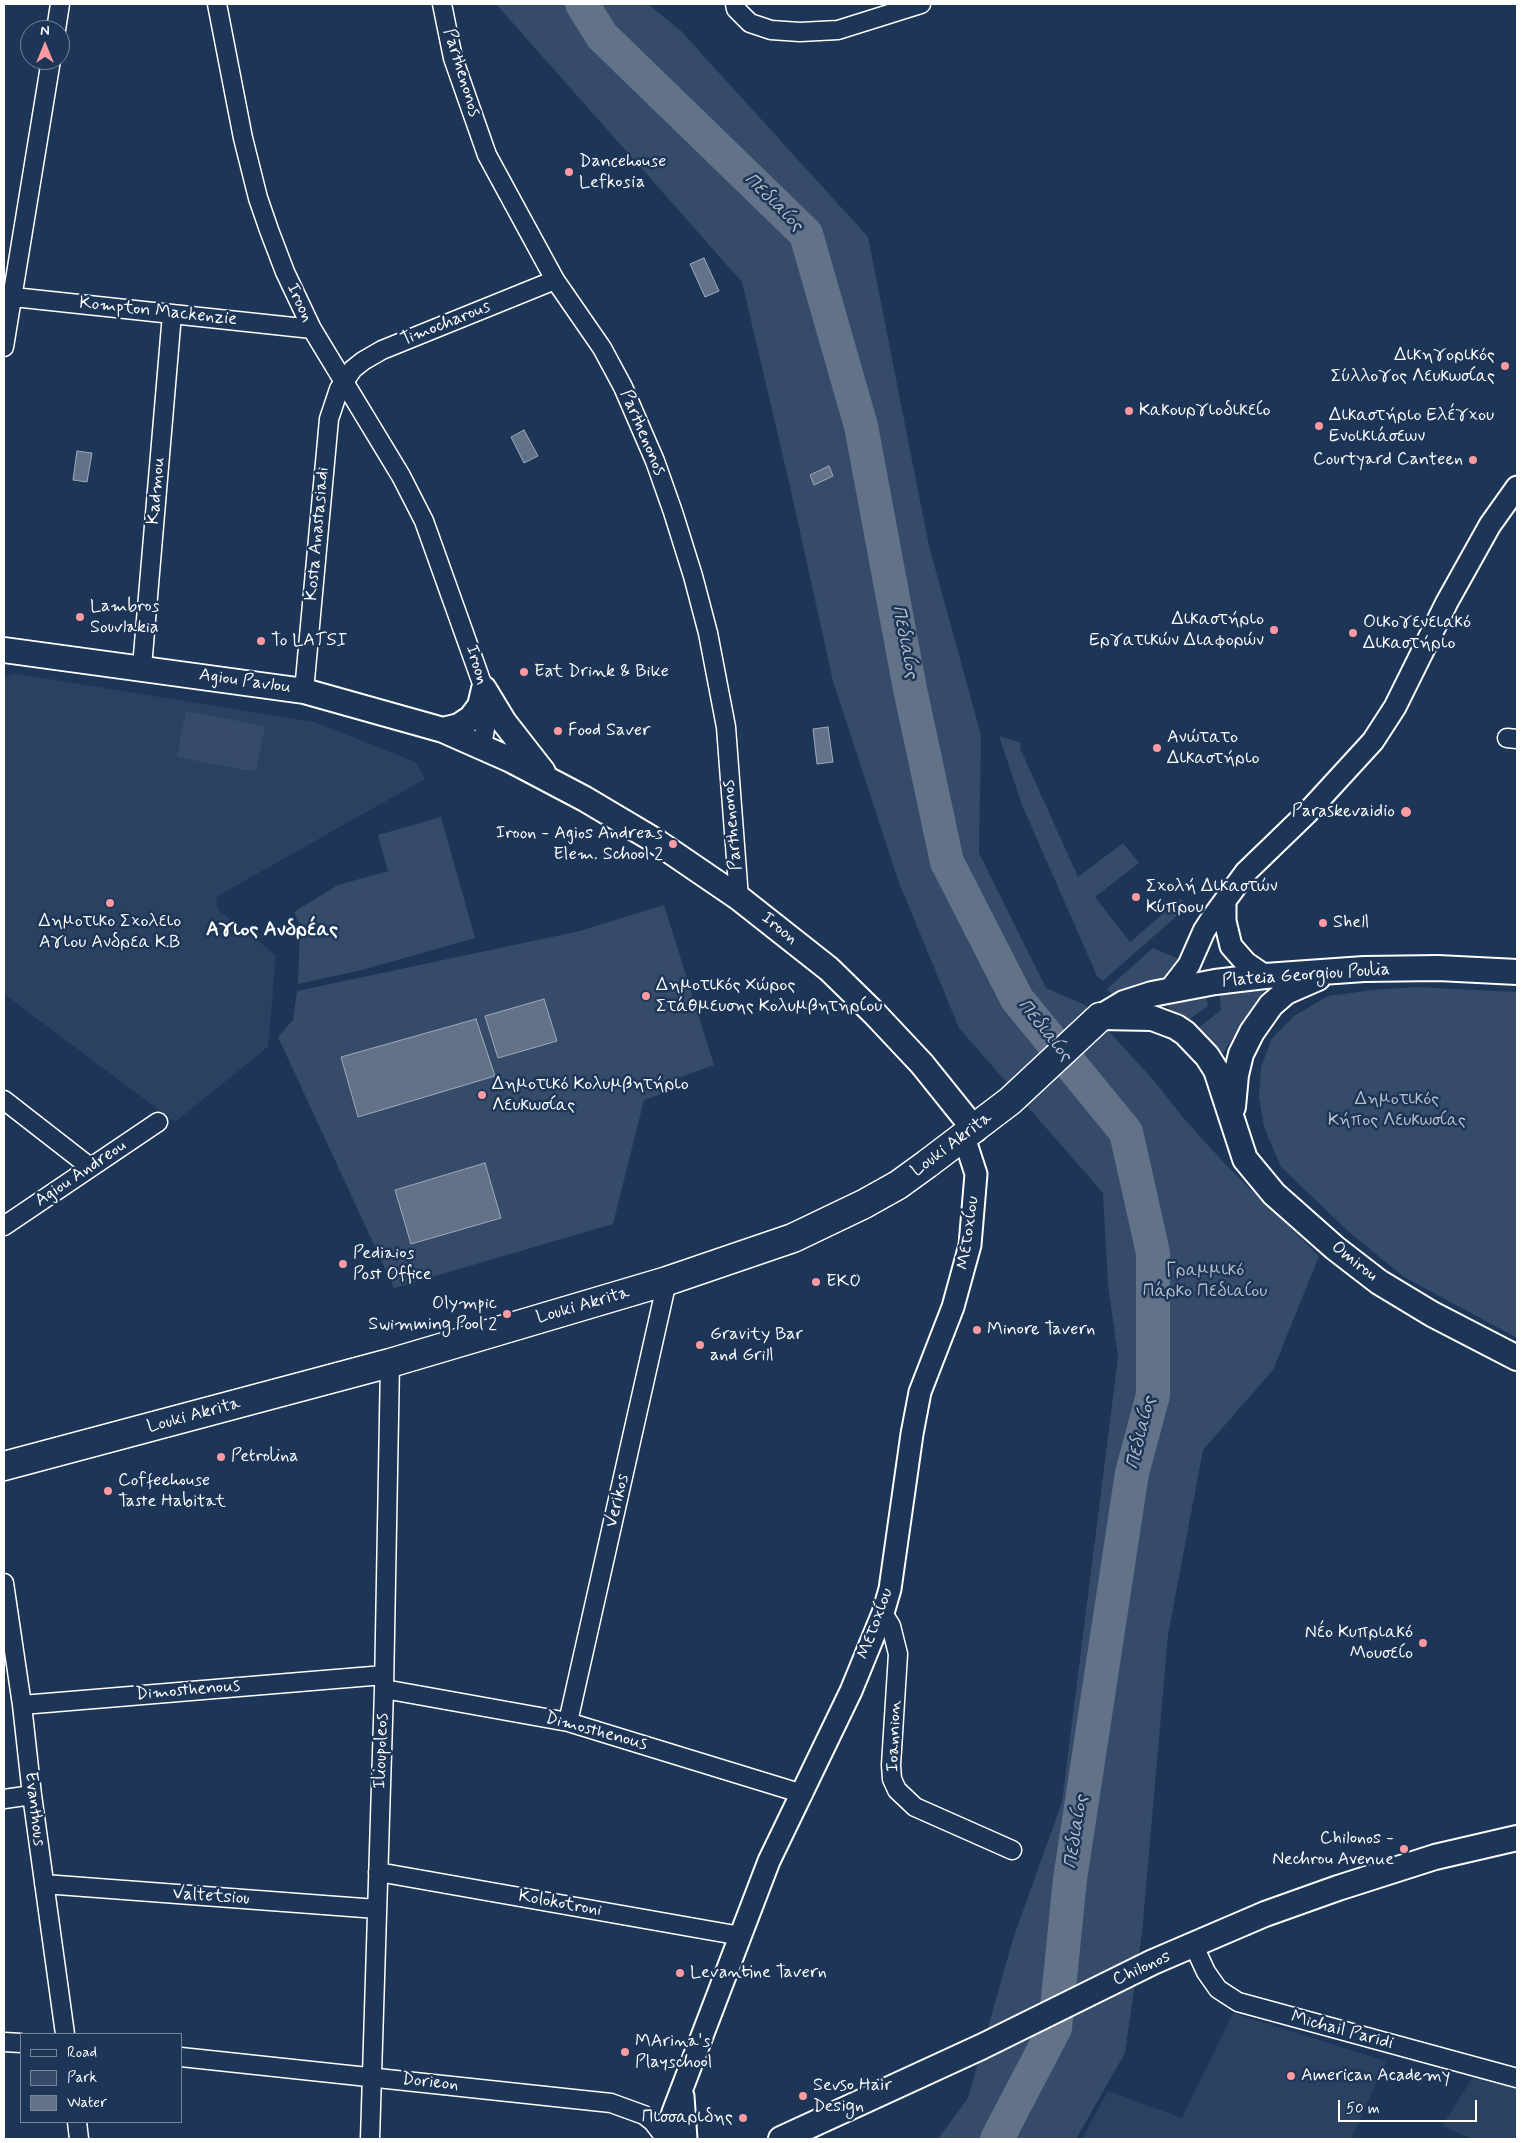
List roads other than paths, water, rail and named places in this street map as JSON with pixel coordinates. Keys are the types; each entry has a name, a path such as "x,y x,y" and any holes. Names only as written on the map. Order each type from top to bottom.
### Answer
{"main road":[{"name":"Agiou Pavlou","path":"4,650 304,691 443,730 480,746"},
{"path":"443,730 459,726 471,718 480,706 484,689"},
{"path":"484,689 512,733 549,779"},
{"name":"Iroon","path":"480,746 549,779 654,840 739,898 829,969 922,1064 970,1133"},
{"name":"Plateia Georgiou Poulia","path":"1099,1018 1124,1003 1152,994 1266,976 1336,971 1438,968 1517,972"},
{"name":"Omirou","path":"1233,1122 1236,1074 1241,1054 1252,1032 1271,1005 1286,992 1301,983 1336,971"},
{"name":"Louki Akrita","path":"4,1466 390,1363 668,1281 759,1250 827,1223 898,1185 970,1133 1010,1101 1099,1018"},
{"name":"Omirou","path":"1099,1018 1152,1018 1176,1027 1185,1034 1207,1056 1216,1070 1245,1158 1257,1176 1274,1194 1359,1268 1408,1300 1517,1358"},
{"name":"Chilonos","path":"781,2139 982,2047 1153,1962 1265,1914 1435,1857 1517,1838"}],"street":[{"path":"58,20 60,4"},
{"name":"Iroon","path":"217,4 243,138 258,198 285,272 312,329 344,380 418,508 438,556 484,689 487,716 480,746"},
{"name":"Parthenonos","path":"442,4 453,58 487,155 555,280 602,348 623,387 655,462 693,576 708,633 726,727 739,898"},
{"path":"735,4 736,9 750,24 771,30 800,32 838,30 921,4"},
{"path":"4,347 8,296 49,70"},
{"name":"Timocharous","path":"344,380 363,361 382,350 555,280"},
{"name":"Kompton Mackenzie","path":"8,296 312,329"},
{"name":"Kadmou","path":"142,668 172,314"},
{"name":"Kosta Anastasiadi","path":"304,691 329,418 334,400 344,380"},
{"path":"1169,991 1183,976 1204,931 1246,872 1307,813 1373,741 1395,707 1447,602 1490,525 1517,487"},
{"path":"1225,902 1226,928 1231,946 1246,963 1266,976"},
{"path":"4,1100 90,1167"},
{"name":"Agiou Andreou","path":"4,1226 158,1122"},
{"name":"Μετοχίου","path":"673,2139 682,2088 770,1861 851,1691 883,1614 890,1589 912,1434 920,1392 953,1307 970,1245 976,1174 970,1133"},
{"name":"Verikos","path":"568,1722 668,1281"},
{"name":"Ilioupoleos","path":"370,2139 384,1682 390,1363"},
{"name":"Evanthous","path":"4,1583 65,2033"},
{"name":"Ioannion","path":"883,1614 891,1626 898,1654 891,1765 892,1779 897,1790 914,1807 1012,1850"},
{"name":"Dimosthenous","path":"22,1705 384,1682 568,1722 803,1794"},
{"path":"4,1799 32,1795"},
{"name":"Kolokotroni","path":"378,1872 741,1936"},
{"name":"Valtetsiou","path":"44,1884 377,1909"},
{"name":"Michail Paridi","path":"1194,1946 1206,1972 1218,1989 1238,2002 1517,2078"},
{"path":"4,2042 20,2043"},
{"name":"Dorieon","path":"182,2057 612,2103 644,2115 673,2139"},
{"path":"76,2123 79,2139"}],"water":[{"path":"704,258 719,291 705,297 690,264"},
{"path":"524,430 538,456 524,463 511,437"},
{"path":"77,451 92,453 87,482 73,480"},
{"path":"829,466 833,476 814,485 810,475"},
{"path":"828,727 833,762 817,764 813,729"},
{"path":"544,999 557,1041 498,1058 485,1016"},
{"path":"476,1019 495,1076 358,1117 341,1057"},
{"path":"485,1163 501,1218 411,1244 395,1190"}],"waterway":[{"name":"Πεδιαίος","path":"582,4 602,36 806,234 861,426 910,689 947,862 1017,999 1126,1132 1153,1253 1153,1395 1132,1473 1070,1879 1055,2028 997,2139"}],"place":[{"name":"Dancehouse Lefkosia","path":"569,172"},
{"name":"Δικηγορικός Σύλλογος Λευκωσίας","path":"1505,366"},
{"name":"Κακουργιοδικείο","path":"1129,411"},
{"name":"Δικαστήριο Ελέγχου Ενοικιάσεων","path":"1319,426"},
{"name":"Courtyard Canteen","path":"1473,460"},
{"name":"Lambros Souvlakia","path":"80,617"},
{"name":"Δικαστήριο Εργατικών Διαφορών","path":"1274,630"},
{"name":"Οικογενειακό Δικαστήριο","path":"1353,633"},
{"name":"To LATSI","path":"261,641"},
{"name":"Eat Drink & Bike","path":"524,672"},
{"name":"Food Saver","path":"558,731"},
{"name":"Ανώτατο Δικαστήριο","path":"1157,748"},
{"name":"Paraskevaidio","path":"1406,812"},
{"name":"Iroon - Agios Andreas Elem. School 2","path":"673,844"},
{"name":"Σχολή Δικαστών Κύπρου","path":"1136,897"},
{"name":"Δημοτικο Σχολειο Αγιου Ανδρεα Κ.Β","path":"110,903"},
{"name":"Shell","path":"1323,923"},
{"name":"Δημοτικός Χώρος Στάθμευσης Κολυμβητηρίου","path":"646,996"},
{"name":"Δημοτικό Κολυμβητήριο Λευκωσίας","path":"482,1095"},
{"name":"Pediaios Post Office","path":"343,1264"},
{"name":"EKO","path":"816,1282"},
{"name":"Olympic Swimming Pool 2","path":"507,1314"},
{"name":"Minore Tavern","path":"977,1330"},
{"name":"Gravity Bar and Grill","path":"700,1345"},
{"name":"Petrolina","path":"221,1457"},
{"name":"Coffeehouse Taste Habitat","path":"108,1491"},
{"name":"Νέο Κυπριακό Μουσείο","path":"1423,1643"},
{"name":"Chilonos - Nechrou Avenue","path":"1404,1849"},
{"name":"Levantine Tavern","path":"680,1973"},
{"name":"MArina's Playschool","path":"625,2052"},
{"name":"American Academy","path":"1291,2076"},
{"name":"Sevso Hair Design","path":"803,2096"},
{"name":"Πισσαριδης","path":"743,2118"}],"district":[{"name":"Αγιος Ανδρέας","path":"272,931"}],"park label":[{"name":"Δημοτικός Κήπος Λευκωσίας","path":"1397,1110"},
{"name":"Γραμμικό Πάρκο Πεδιαίου","path":"1205,1281"}]}
